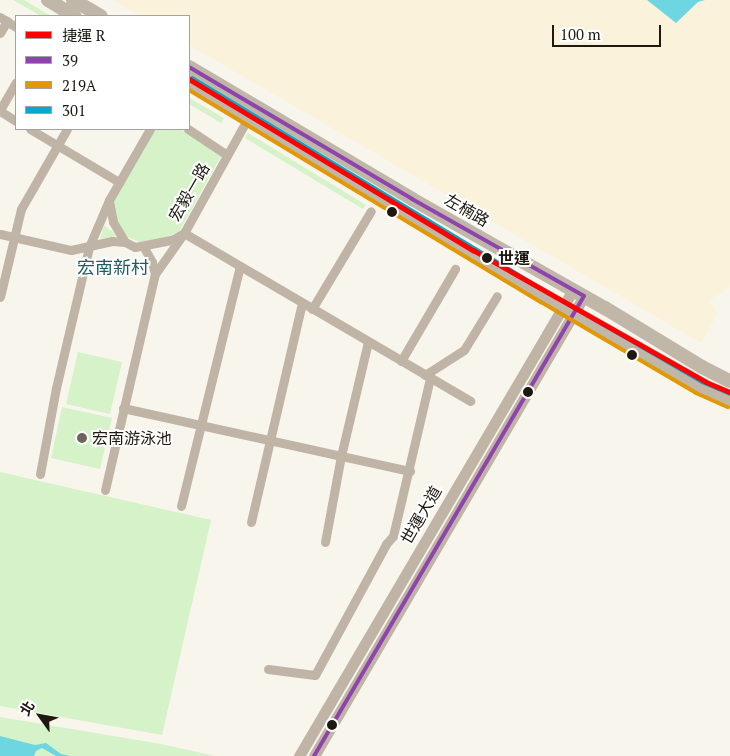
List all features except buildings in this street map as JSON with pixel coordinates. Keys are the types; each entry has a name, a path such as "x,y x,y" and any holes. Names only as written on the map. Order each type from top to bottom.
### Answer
{"main road":[{"path":"48,0 73,15"},
{"path":"73,0 99,15"},
{"name":"左楠路","path":"190,68 251,112 568,310 699,388 729,400"},
{"name":"左楠路","path":"190,83 251,112 412,199 579,293 702,367 730,381"}],"street":[{"path":"0,33 3,19 15,26"},
{"path":"15,84 0,110 15,120"},
{"name":"宏毅一路","path":"0,234 66,250 112,241 143,246 172,240 184,233 251,112"},
{"path":"32,130 119,182"},
{"path":"0,297 21,209 67,130"},
{"path":"40,474 56,388 89,247 109,200 149,130"},
{"path":"190,130 227,155"},
{"path":"109,200 113,222 125,242"},
{"path":"312,309 372,211"},
{"path":"105,490 155,274 184,233 470,401"},
{"path":"143,246 152,262 155,274"},
{"path":"181,506 240,266"},
{"path":"401,361 455,269"},
{"name":"世運大道","path":"298,756 579,293"},
{"path":"268,668 315,676 386,544 393,536 410,471 428,377 464,350 497,296"},
{"path":"251,522 302,303"},
{"name":"世運大道","path":"314,756 568,310"},
{"path":"325,542 341,456 368,342"},
{"path":"123,408 410,471"}],"shaded area":[{"path":"112,0 730,0 730,287 709,301 718,313 701,343 190,46 190,15 138,15"}],"green space":[{"path":"13,0 24,0 49,15 39,15"},
{"path":"190,99 224,118 221,123 190,105"},
{"path":"154,130 182,130 221,156 180,230 168,237 140,242 127,237 117,221 113,201"},
{"path":"248,133 366,205 363,209 245,138"},
{"path":"104,225 118,236 100,239"},
{"path":"78,352 122,362 110,414 66,404"},
{"name":"宏南游泳池","path":"62,407 112,418 100,469 51,458"},
{"path":"0,472 211,520 162,735 0,706"},
{"path":"0,717 161,744 215,756 0,756"}],"water":[{"path":"647,0 705,0 698,2 676,23"},
{"path":"0,736 35,745 46,743 61,754 70,756 56,756 42,748 36,751 34,756 0,756"}],"metro line":[{"name":"R","path":"190,80 473,250 706,382 730,392"}],"transit line":[{"name":"39","path":"190,68 412,199 584,296 314,756"},
{"name":"301","path":"192,78 547,292 702,382 730,394"},
{"name":"219A","path":"190,91 541,302 696,393 728,407"}],"place":[{"name":"世運","path":"487,258"},
{"name":"宏南游泳池","path":"82,438"}],"district":[{"name":"宏南新村","path":"113,267"}]}
